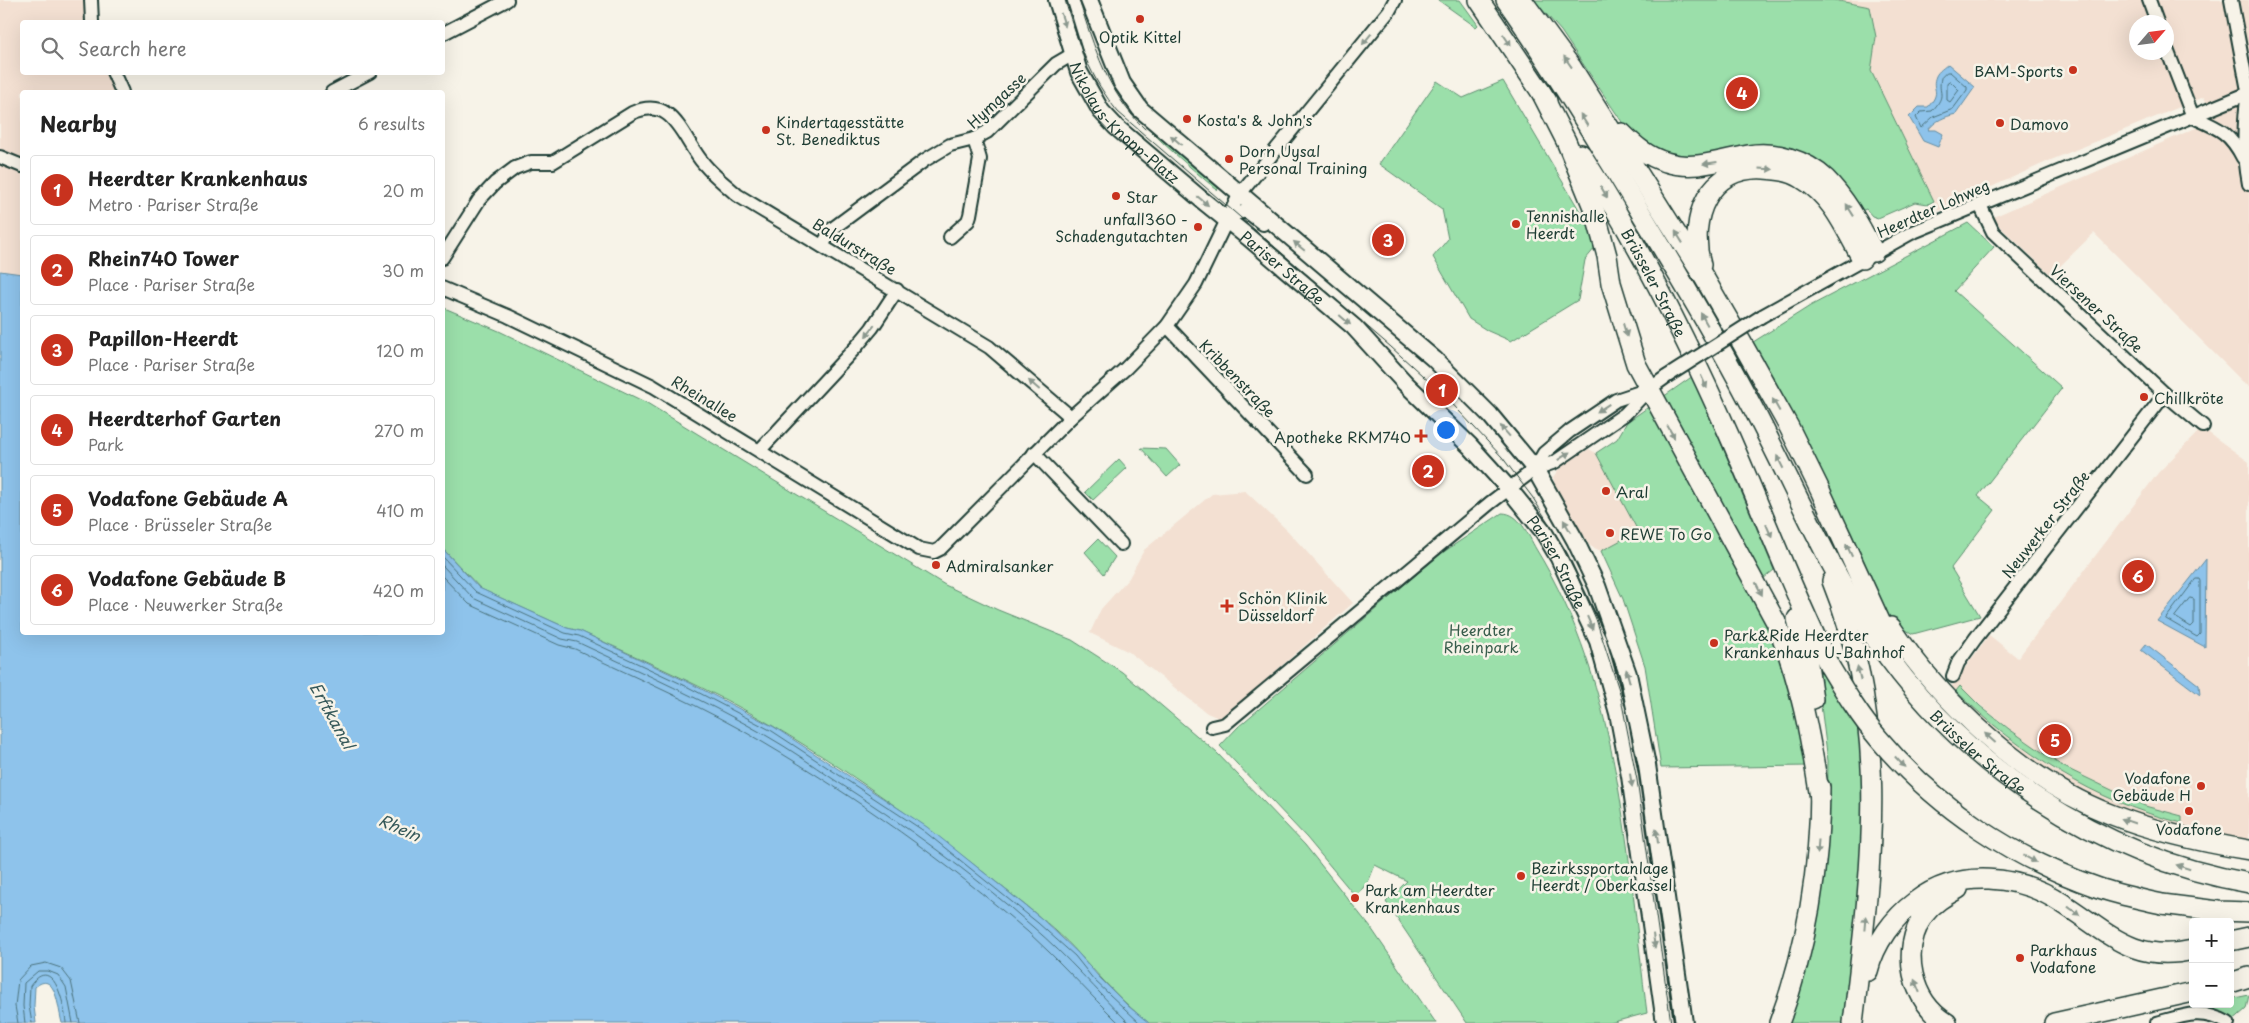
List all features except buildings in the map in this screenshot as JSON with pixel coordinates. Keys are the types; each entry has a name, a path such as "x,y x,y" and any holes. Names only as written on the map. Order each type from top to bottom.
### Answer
{"highway":[{"name":"Brüsseler Straße","path":"1479,0 1591,170 1635,244 1729,435 1809,626 1830,667 1856,709 1879,739 1914,777 1950,808 1994,840 2046,867 2100,889 2162,904 2218,911 2249,912"},
{"name":"Brüsseler Straße","path":"1506,0 1570,97 1693,299 1747,397 1802,506 1876,638 1912,687 1965,741 1995,766 2062,814 2106,838 2148,856 2230,880 2249,883"},
{"path":"1522,0 1535,14 1594,103 1705,278 1789,427 1870,594 1912,687"},
{"path":"1541,92 1566,141 1595,212 1607,256 1611,283 1636,364 1648,390 1777,624 1793,664 1806,712 1820,798"},
{"path":"1594,103 1640,151 1666,162 1690,166 1750,155 1775,154 1801,162 1824,178 1843,198 1868,256"},
{"path":"1705,278 1696,242 1697,220 1706,197 1718,184 1737,173 1756,169 1789,173 1817,189 1832,205 1868,256"},
{"name":"Brüsseler Straße","path":"1802,506 1839,599 1850,636 1864,694 1870,739 1872,818 1868,886 1863,947 1853,1023"},
{"name":"Brüsseler Straße","path":"1779,1023 1800,952 1812,895 1818,850 1820,798 1820,761 1807,657 1780,557"},
{"path":"1870,594 1901,642 1934,684 1998,745 2038,775 2108,814 2175,836 2249,850"},
{"path":"1853,1023 1869,966 1878,944 1890,925 1906,908 1925,894 1949,883 1976,878 2020,884 2042,891 2063,903 2103,933 2129,946 2152,953 2189,951"},
{"path":"1947,1023 1926,1003 1916,984 1911,960 1914,936 1925,915 1942,897 1959,888 1998,880"},
{"path":"2234,940 2249,937"},
{"path":"2234,982 2249,977"},
{"path":"2234,993 2249,989"},
{"path":"2054,1023 2189,993"},
{"path":"2104,1023 2189,1004"}],"main road":[{"name":"Nikolaus-Knopp-Platz","path":"1057,0 1081,78 1101,111 1116,127 1227,221"},
{"name":"Nikolaus-Knopp-Platz","path":"1089,0 1122,83 1132,101 1239,195"},
{"name":"Pariser Straße","path":"1239,195 1369,306 1400,328 1452,376 1505,430 1534,470 1575,540 1597,586 1628,674 1647,765 1684,1023"},
{"name":"Pariser Straße","path":"1227,221 1354,327 1405,383 1470,446 1509,489 1542,531 1560,558 1585,610 1608,673 1630,776 1665,1023"}],"street":[{"path":"91,0 92,20"},
{"path":"445,32 508,0"},
{"path":"1239,195 1389,11 1395,0"},
{"path":"2149,0 2154,15"},
{"path":"2231,0 2249,94 2244,115 2244,160 2249,184"},
{"name":"Hymgasse","path":"950,237 968,221 970,215 980,159 974,139 987,132 1001,120 1056,64 1073,54"},
{"path":"2171,60 2193,117 2227,133 2237,146 2244,160"},
{"path":"114,75 121,90"},
{"path":"336,90 364,75"},
{"name":"Heerdter Lohweg","path":"1212,727 1225,724 1534,470 1544,453 1570,431 1616,400 1648,390 1762,316 1910,233 2249,94"},
{"name":"Baldurstraße","path":"445,253 479,200 495,183 515,168 531,162 553,162 632,113 648,108 657,108 666,112 674,119 703,163 737,195 989,347 1070,417"},
{"path":"822,246 832,229 925,160 950,145 974,139"},
{"path":"0,157 20,165"},
{"name":"Pariser Straße","path":"1227,221 1239,195"},
{"name":"Viersener Straße","path":"1980,205 1993,232 2166,394 2203,426"},
{"name":"Pariser Straße","path":"1227,221 1235,214 1246,211 1264,224 1277,228"},
{"path":"1122,544 1034,452 1070,417 1126,368 1167,326 1196,284 1227,221"},
{"name":"Rheinallee","path":"445,289 508,316 653,386 919,549 934,552 940,549 1034,452"},
{"path":"760,450 857,346 872,328 897,290"},
{"name":"Kribbenstraße","path":"1167,326 1307,474"},
{"name":"Neuwerker Straße","path":"1953,676 1958,663 1975,639 2166,394"},
{"path":"2157,1023 2191,1013 2204,1014 2228,1023"}],"shaded area":[{"path":"0,0 89,0 90,20 20,20 20,75 111,75 118,90 20,90 20,274 0,271"},
{"path":"1834,0 2249,0 2249,386 2094,233 2051,275 1991,218 2214,120 2204,97 2051,160 1938,211 1871,71 1876,37"},
{"name":"Vodafone","path":"2202,428 2249,462 2249,846 2151,823 2057,779 2014,751 1949,690 1989,635 2018,658 2158,473","holes":["1956,691 1965,692 2009,729 2062,766 2144,806 2172,815 2182,823 2118,802 2055,770 2002,733"]},
{"path":"1589,449 1596,453 1638,531 1601,551 1590,546 1557,492 1553,477 1562,465"},
{"name":"Schön Klinik Düsseldorf","path":"1245,491 1287,530 1353,603 1221,719 1207,713 1129,652 1090,633 1101,609 1129,578 1144,550 1212,494"}],"green space":[{"path":"1438,0 1460,0 1478,25 1476,27"},
{"path":"1534,0 1834,0 1870,7 1876,37 1871,71 1934,201 1928,204 1915,202 1878,218 1872,216 1866,209 1861,211 1849,193 1697,157 1670,155 1649,146 1624,125 1561,31"},
{"path":"1110,68 1221,185 1217,190 1170,149 1141,120 1117,88 1107,70"},
{"name":"Tennishalle Heerdt","path":"1437,81 1463,98 1503,81 1597,240 1595,248 1585,260 1578,300 1511,341 1488,331 1469,319 1433,257 1448,239 1442,209 1379,164"},
{"path":"1968,223 1994,247 1954,291 2062,388 1978,496 1995,510 1951,568 1980,616 1913,634 1892,622 1851,532 1750,344 1810,306"},
{"path":"445,308 499,331 647,403 945,585 998,610 1072,640 1122,672 1217,753 1305,845 1371,928 1436,1023 1149,1023 1121,999 1067,941 1040,917 934,835 839,767 773,726 702,688 580,631 567,628 481,589 445,551"},
{"path":"1693,376 1774,570 1752,588 1780,643 1809,766 1661,768 1645,666 1623,599 1601,551 1638,531 1596,453 1617,439 1627,422"},
{"path":"1141,448 1166,449 1180,465 1167,477"},
{"path":"1119,459 1127,468 1093,500 1085,492"},
{"name":"Heerdter Rheinpark","path":"1502,513 1514,517 1523,526 1564,602 1586,658 1603,715 1616,774 1626,834 1647,1013 1610,1023 1467,1023 1386,902 1407,881 1375,865 1369,880 1356,897 1307,838 1220,746 1238,727 1439,555"},
{"path":"1098,539 1115,557 1104,574 1085,552"},
{"path":"1814,650 1864,736 1864,857 1845,1023 1788,1023 1815,934 1827,844 1828,761"},
{"path":"1960,686 1980,706 2009,729 2062,766 2145,806 2182,816 2182,823 2150,814 2119,802 2060,772 2006,735 1981,714 1956,691"},
{"path":"2249,995 2246,1009 2231,1022 2194,1012 2193,1008 2234,1008 2234,998"}],"water":[{"path":"1948,64 1975,87 1956,114 1940,119 1928,130 1936,130 1943,134 1938,147 1923,141 1909,117 1919,107 1928,107 1935,97 1934,84 1936,76"},
{"path":"0,271 20,274 20,635 445,635 445,551 479,588 567,628 580,631 690,683 774,727 927,827 1042,919 1078,953 1128,1006 1149,1023 62,1023 52,987 48,983 42,983 35,987 34,1006 36,1023 0,1023"},
{"path":"2206,559 2205,647 2157,621"},
{"path":"2146,644 2199,685 2200,695 2141,650"}],"tram line":[{"path":"1065,0 1086,59 1100,86 1118,112 1391,347 1444,395 1502,457 1533,498 1556,535 1596,619 1620,693 1637,780 1671,1023"},
{"path":"1079,0 1090,35 1112,85 1121,101 1145,129"}],"place":[{"name":"Optik Kittel","path":"1140,19"},
{"name":"BAM-Sports","path":"2073,70"},
{"name":"Heerdterhof Garten","path":"1742,93"},
{"name":"Kosta's & John's","path":"1187,119"},
{"name":"Damovo","path":"2000,123"},
{"name":"Kindertagesstätte St. Benediktus","path":"766,130"},
{"name":"Dorn Uysal Personal Training","path":"1229,159"},
{"name":"Star","path":"1116,196"},
{"name":"Tennishalle Heerdt","path":"1516,224"},
{"name":"unfall360 - Schadengutachten","path":"1198,227"},
{"name":"Papillon-Heerdt","path":"1388,240"},
{"name":"Heerdter Krankenhaus","path":"1442,390"},
{"name":"Chillkröte","path":"2144,397"},
{"name":"Apotheke RKM740","path":"1421,436"},
{"name":"Rhein740 Tower","path":"1428,471"},
{"name":"Aral","path":"1606,491"},
{"name":"REWE To Go","path":"1610,533"},
{"name":"Admiralsanker","path":"936,565"},
{"name":"Vodafone Gebäude B","path":"2138,576"},
{"name":"Schön Klinik Düsseldorf","path":"1227,606"},
{"name":"Park&Ride Heerdter Krankenhaus U-Bahnhof","path":"1714,643"},
{"name":"Vodafone Gebäude A","path":"2055,740"},
{"name":"Vodafone Gebäude H","path":"2201,786"},
{"name":"Vodafone","path":"2189,811"},
{"name":"Bezirkssportanlage Heerdt / Oberkassel","path":"1521,876"},
{"name":"Park am Heerdter Krankenhaus","path":"1355,898"},
{"name":"Parkhaus Vodafone","path":"2020,958"}],"water label":[{"name":"Erftkanal","path":"333,715"},
{"name":"Rhein","path":"400,827"}]}
